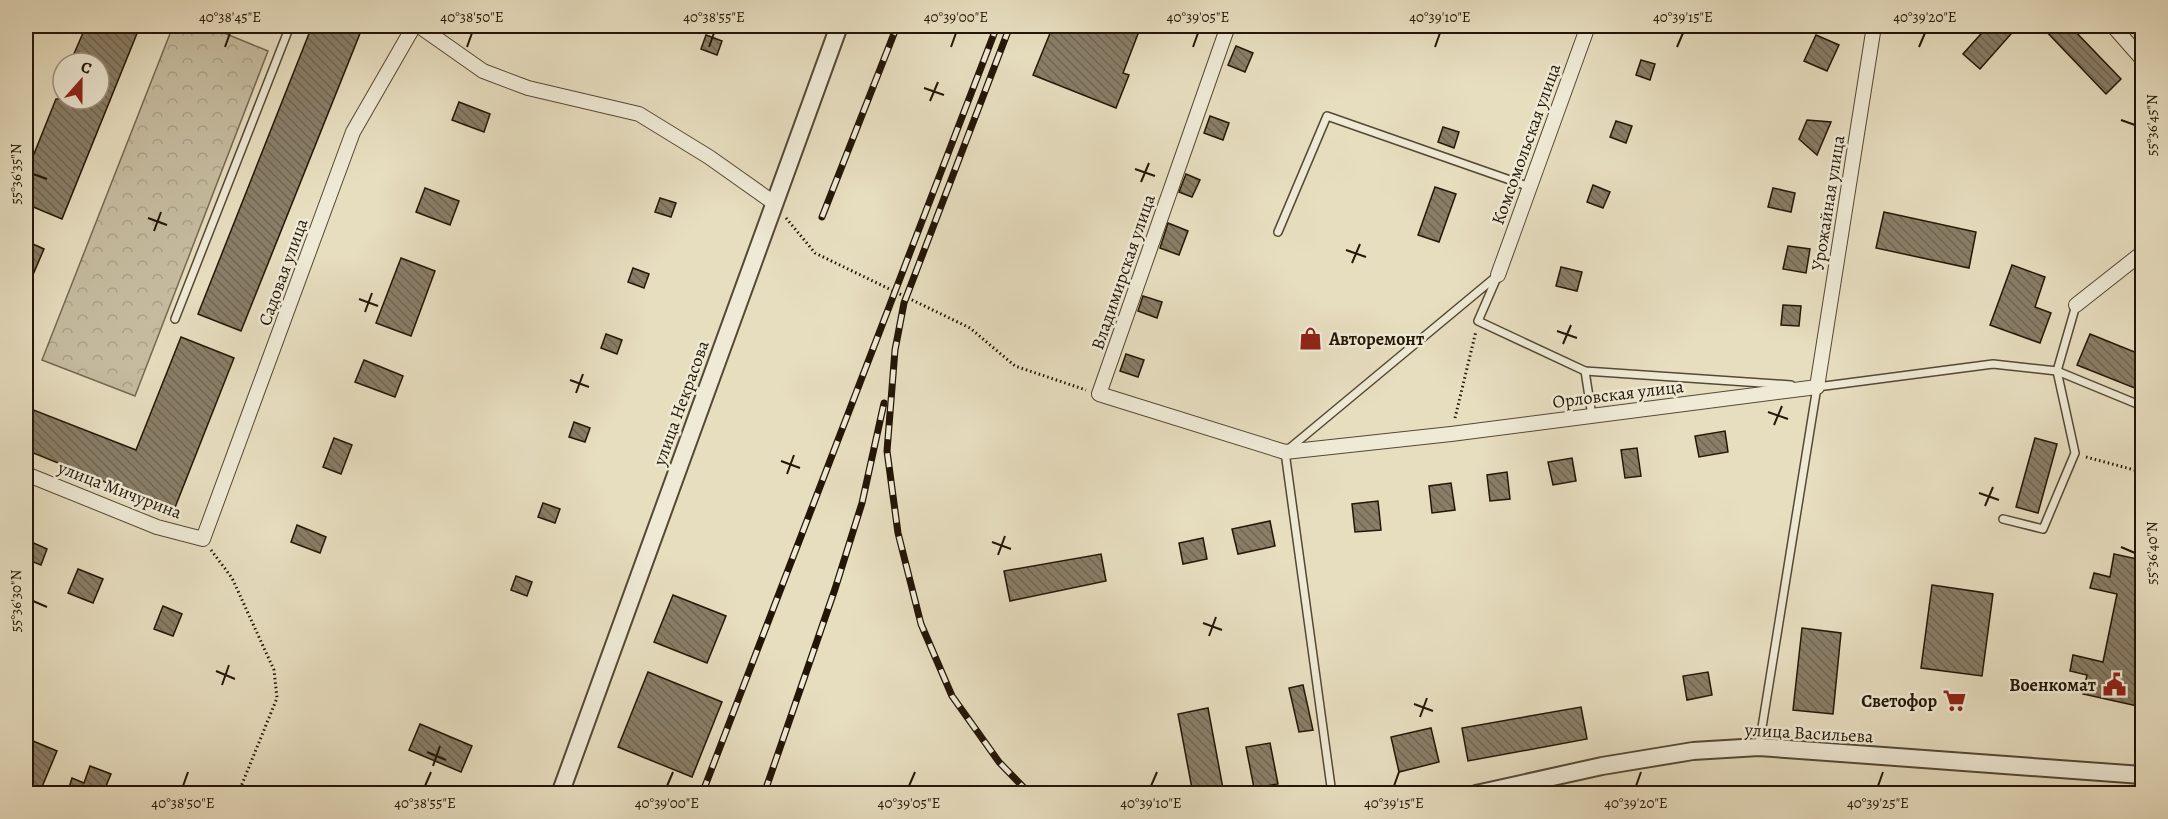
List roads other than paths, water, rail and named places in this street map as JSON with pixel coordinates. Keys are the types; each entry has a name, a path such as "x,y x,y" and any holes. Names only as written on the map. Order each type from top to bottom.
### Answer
{"street":[{"name":"Садовая улица","path":"203,539 353,132 414,26"},
{"path":"419,26 483,71 528,88 639,114 709,157 774,203"},
{"name":"улица Некрасова","path":"560,794 839,26"},
{"name":"Владимирская улица","path":"1100,394 1228,26"},
{"name":"Комсомольская улица","path":"1498,275 1588,26"},
{"name":"Урожайная улица","path":"1817,387 1874,26"},
{"path":"2113,26 2142,59"},
{"path":"2076,305 2142,253"},
{"name":"Орловская улица","path":"1100,394 1285,452 1451,434 1817,387"},
{"name":"улица Мичурина","path":"26,474 157,527 203,539"},
{"name":"улица Васильева","path":"1476,794 1602,766 1681,753 1759,747 2142,775"}],"lane":[{"path":"175,319 288,31 274,26"},
{"path":"1278,232 1327,116 1530,186"},
{"path":"1498,275 1478,321 1585,371 1817,387 1759,747"},
{"path":"1332,794 1285,452 1498,275"},
{"path":"2003,519 2043,529 2075,453 2057,371 2076,305"},
{"name":"Орловская улица","path":"1817,387 1993,364 2057,371 2142,406"},
{"path":"1585,371 1592,416"}],"railway":[{"path":"822,217 897,26"},
{"path":"702,794 997,26"},
{"path":"1010,26 904,303 895,350 887,451 898,533 921,624 952,696 999,762 1030,794"},
{"path":"764,794 835,589 862,503 884,403"}],"place":[{"name":"Авторемонт","path":"1311,339"},
{"name":"Военкомат","path":"2114,685"},
{"name":"Светофор","path":"1955,701"}]}
